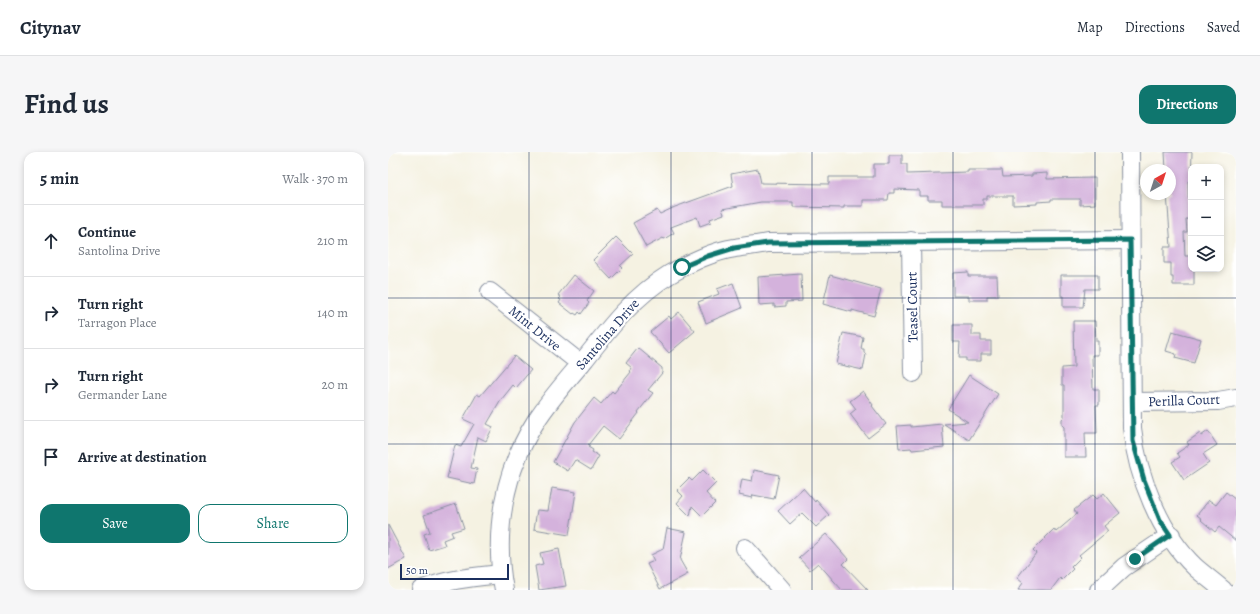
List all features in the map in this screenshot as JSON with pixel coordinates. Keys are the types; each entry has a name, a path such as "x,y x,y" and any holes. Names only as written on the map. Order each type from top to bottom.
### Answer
{"street":[{"path":"1130,152 1133,441 1139,467 1160,520 1177,546 1194,566 1223,590"},
{"name":"Santolina Drive","path":"503,582 500,537 502,510 508,484 526,439 536,422 619,316 638,297 671,274 708,256 734,248 768,243 1130,240"},
{"name":"Teasel Court","path":"911,241 913,373"},
{"name":"Mint Drive","path":"490,292 581,364"},
{"name":"Perilla Court","path":"1132,402 1218,401 1236,398"},
{"path":"1099,590 1135,559 1170,535"},
{"path":"745,548 782,590"},
{"path":"420,590 454,579 503,582"}],"building":[{"path":"1165,152 1192,152 1192,164 1188,164 1187,232 1184,232 1185,256 1188,256 1188,272 1194,272 1194,285 1173,285 1173,277 1171,277 1171,263 1164,263 1164,247 1171,247 1167,200 1176,200 1176,164 1166,164"},
{"path":"889,155 902,155 902,164 907,164 907,174 968,172 968,170 1002,170 1003,177 1032,176 1032,174 1047,173 1047,179 1095,178 1095,204 1080,205 1080,199 1051,199 1051,201 1037,202 1037,204 1013,205 1013,196 987,196 987,199 983,199 983,205 942,205 942,200 928,200 928,196 919,196 919,190 894,189 894,193 889,193 888,200 863,200 863,206 844,206 844,208 793,207 793,202 761,202 722,209 724,214 710,219 711,222 700,226 697,217 671,227 674,233 646,247 633,223 657,210 660,214 733,186 731,174 758,169 761,183 829,184 829,177 874,177 874,164 889,164"},
{"path":"616,237 633,254 620,266 622,268 611,279 593,260"},
{"path":"968,272 968,276 997,276 998,296 987,296 987,300 969,300 969,296 953,296 953,273"},
{"path":"801,274 802,301 786,302 786,306 774,307 774,304 759,305 758,277"},
{"path":"574,275 594,291 587,301 589,303 581,314 579,312 577,315 574,313 573,314 559,303 561,300 559,299 561,297 558,295"},
{"path":"830,275 881,289 874,316 823,304"},
{"path":"1061,275 1098,275 1098,289 1085,289 1083,307 1063,307 1063,296 1061,296"},
{"path":"733,283 742,308 706,323 698,302 719,294 717,289"},
{"path":"679,312 695,331 669,353 650,332 669,316 671,319"},
{"path":"1073,321 1095,321 1096,341 1098,341 1098,355 1092,355 1093,389 1099,389 1099,405 1096,405 1097,433 1085,433 1086,457 1064,457 1064,427 1062,425 1062,419 1064,417 1064,385 1062,385 1062,368 1074,367"},
{"path":"953,325 972,325 972,335 981,335 981,341 991,341 991,354 981,354 981,361 966,361 966,358 959,358 960,342 953,342"},
{"path":"1172,331 1201,339 1194,363 1175,358 1176,354 1166,351"},
{"path":"843,333 863,337 861,349 864,349 864,353 866,354 863,370 836,364"},
{"path":"638,348 662,368 662,373 648,390 653,393 638,412 639,413 619,439 603,426 588,445 590,446 588,447 593,450 592,452 599,456 591,470 575,460 568,471 553,462 575,422 594,398 601,404 612,391 614,393 631,372 630,371 632,368 626,363"},
{"path":"514,356 531,370 516,388 513,385 501,400 487,424 493,427 486,441 478,437 471,468 477,469 474,484 447,478 455,445 461,447 474,424 463,419 477,394 480,396"},
{"path":"969,375 998,394 969,440 944,424 968,422 948,409"},
{"path":"863,391 886,424 868,438 850,414 856,409 850,401"},
{"path":"942,424 944,447 912,450 911,448 899,449 897,426 911,425 911,427"},
{"path":"1208,431 1217,445 1203,454 1209,463 1184,480 1172,462 1180,457 1177,453 1189,445 1187,442 1200,433 1201,436"},
{"path":"703,470 716,483 706,493 715,503 702,516 692,506 690,516 677,503 683,496 677,490 689,478 692,481"},
{"path":"754,470 779,475 774,499 753,495 752,498 739,495 742,479 752,481"},
{"path":"552,488 576,492 569,535 534,529 537,510 548,511"},
{"path":"803,488 829,515 816,527 802,513 790,524 778,511"},
{"path":"1226,492 1236,500 1236,541 1219,527 1215,532 1197,515 1209,500 1216,505"},
{"path":"1104,493 1120,513 1104,526 1108,531 1079,555 1081,557 1071,567 1073,569 1062,580 1060,578 1051,590 1018,590 1023,583 1017,578 1036,553 1033,550 1054,529 1056,532 1077,514 1074,510 1093,495 1097,499"},
{"path":"456,504 464,528 451,532 453,536 443,540 445,545 429,550 424,534 430,532 424,515"},
{"path":"388,525 406,559 388,569"},
{"path":"667,528 686,532 680,560 688,574 660,589 647,564 654,561 651,555 663,549"},
{"path":"826,534 848,559 843,564 868,590 842,590 818,563 810,570 799,558"},
{"path":"559,549 566,586 539,590 535,566 543,564 540,553"}],"route":[{"path":"682,267 708,256 734,248 768,243 1130,240 1133,441 1139,467 1144,480 1160,520 1170,535 1135,559"}]}
